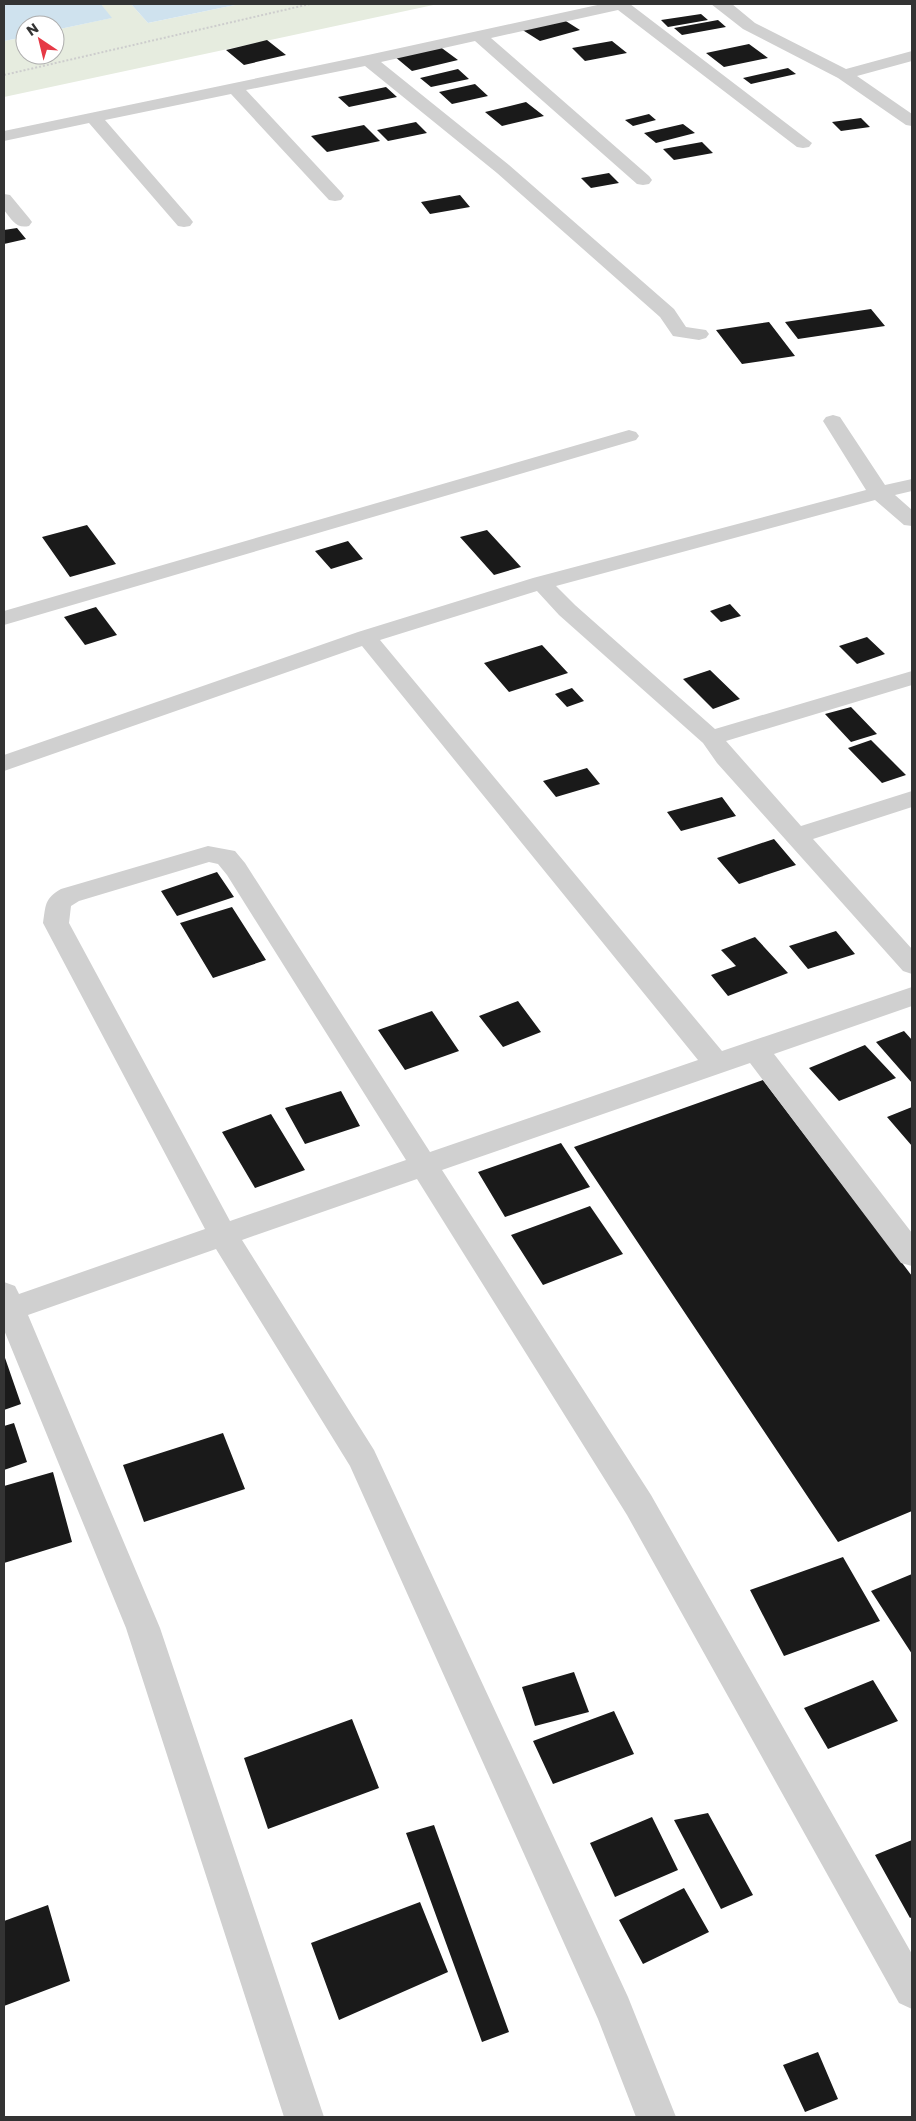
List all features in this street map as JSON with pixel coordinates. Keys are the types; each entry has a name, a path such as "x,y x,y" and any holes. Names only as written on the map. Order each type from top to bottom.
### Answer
{"street":[{"path":"4,136 368,60 621,4 803,143"},
{"path":"718,4 726,7 748,26 844,75 912,122"},
{"path":"478,35 643,180"},
{"path":"844,75 912,56"},
{"path":"368,60 503,169 667,313 680,332 699,334"},
{"path":"234,87 335,196"},
{"path":"93,117 184,222"},
{"path":"4,199 23,222"},
{"path":"833,421 879,493 912,520"},
{"path":"4,618 629,436"},
{"path":"4,763 366,637 540,583 912,485"},
{"path":"540,583 567,610 711,738 726,758 796,836 908,955"},
{"path":"366,637 717,1064"},
{"path":"711,738 912,678"},
{"path":"796,836 912,799"},
{"path":"656,2117 614,2011 363,1459 223,1235 56,922 59,902 70,895 208,854 226,857 236,869 639,1505 912,1990"},
{"path":"304,2117 143,1628 6,1305 223,1235 912,996"},
{"path":"755,1050 912,1255"}],"path":[{"path":"4,75 310,4"}],"shaded area":[{"path":"101,4 131,4 148,23 240,4 438,4 4,97 4,41 15,39 15,65 65,65 65,28 111,18"}],"water":[{"path":"4,4 101,4 112,18 65,28 65,15 15,15 15,39 4,41"},
{"path":"131,4 240,4 148,23"}],"building":[{"path":"701,14 708,20 668,27 661,20"},
{"path":"561,18 580,30 540,41 521,29"},
{"path":"718,20 726,27 682,35 674,28"},
{"path":"267,40 286,55 244,65 226,50"},
{"path":"612,41 627,53 585,61 572,48"},
{"path":"749,44 768,58 724,67 706,53"},
{"path":"439,46 458,60 412,71 394,56"},
{"path":"788,68 796,74 751,84 743,78"},
{"path":"458,69 469,79 431,87 420,78"},
{"path":"475,84 488,96 452,104 439,92"},
{"path":"386,87 397,97 349,107 338,97"},
{"path":"526,102 544,116 502,126 485,112"},
{"path":"649,114 656,120 633,126 625,120"},
{"path":"861,118 870,127 841,131 832,122"},
{"path":"416,122 427,133 388,141 377,130"},
{"path":"683,124 695,133 656,143 644,133"},
{"path":"364,125 380,141 327,152 311,136"},
{"path":"702,142 713,153 674,160 663,149"},
{"path":"609,173 619,183 591,188 581,178"},
{"path":"460,195 470,207 430,214 421,202"},
{"path":"17,228 26,239 4,244 4,230"},
{"path":"871,309 885,326 798,339 785,322"},
{"path":"769,322 795,356 742,364 716,330"},
{"path":"87,525 116,564 70,577 42,537"},
{"path":"487,530 521,567 494,575 460,537"},
{"path":"348,541 363,559 331,569 315,551"},
{"path":"730,604 741,616 721,622 710,611"},
{"path":"96,607 117,635 85,645 64,617"},
{"path":"867,637 885,654 857,664 839,646"},
{"path":"542,645 568,673 509,692 484,663"},
{"path":"710,670 740,699 713,709 683,679"},
{"path":"572,688 584,701 567,707 555,694"},
{"path":"851,707 877,734 851,742 825,714"},
{"path":"871,740 906,775 882,783 848,748"},
{"path":"587,768 600,784 556,797 543,781"},
{"path":"722,797 736,816 681,831 667,812"},
{"path":"774,839 796,865 739,884 717,858"},
{"path":"217,872 234,897 177,916 161,891"},
{"path":"232,907 266,960 213,978 180,923"},
{"path":"836,931 855,954 808,969 789,946"},
{"path":"755,937 788,973 728,996 711,975 736,966 721,950"},
{"path":"518,1001 541,1032 503,1047 479,1016"},
{"path":"432,1011 459,1051 405,1070 378,1030"},
{"path":"904,1031 912,1040 912,1083 876,1042"},
{"path":"865,1045 896,1078 839,1101 809,1068"},
{"path":"763,1080 912,1276 912,1511 838,1542 574,1147"},
{"path":"341,1091 360,1126 305,1144 285,1108"},
{"path":"912,1107 912,1146 887,1117"},
{"path":"271,1114 305,1170 255,1188 222,1132"},
{"path":"561,1143 590,1187 505,1217 478,1172"},
{"path":"590,1206 623,1254 543,1285 511,1235"},
{"path":"4,1355 21,1404 4,1410"},
{"path":"14,1423 27,1462 4,1470 4,1426"},
{"path":"223,1433 245,1489 144,1522 123,1465"},
{"path":"53,1472 72,1542 4,1563 4,1486"},
{"path":"843,1557 880,1621 784,1656 750,1590"},
{"path":"912,1574 912,1654 871,1591"},
{"path":"574,1672 589,1712 535,1726 522,1687"},
{"path":"873,1680 898,1721 828,1749 804,1708"},
{"path":"614,1711 634,1754 553,1784 533,1741"},
{"path":"352,1719 379,1788 268,1829 244,1758"},
{"path":"708,1813 753,1895 721,1909 674,1820"},
{"path":"652,1817 678,1870 615,1897 590,1843"},
{"path":"434,1825 509,2032 482,2042 406,1833"},
{"path":"912,1840 912,1917 910,1918 875,1855"},
{"path":"684,1888 709,1932 643,1964 619,1920"},
{"path":"420,1902 448,1972 339,2020 311,1943"},
{"path":"48,1905 70,1981 4,2006 4,1921"},
{"path":"818,2052 838,2099 805,2112 783,2065"}]}
